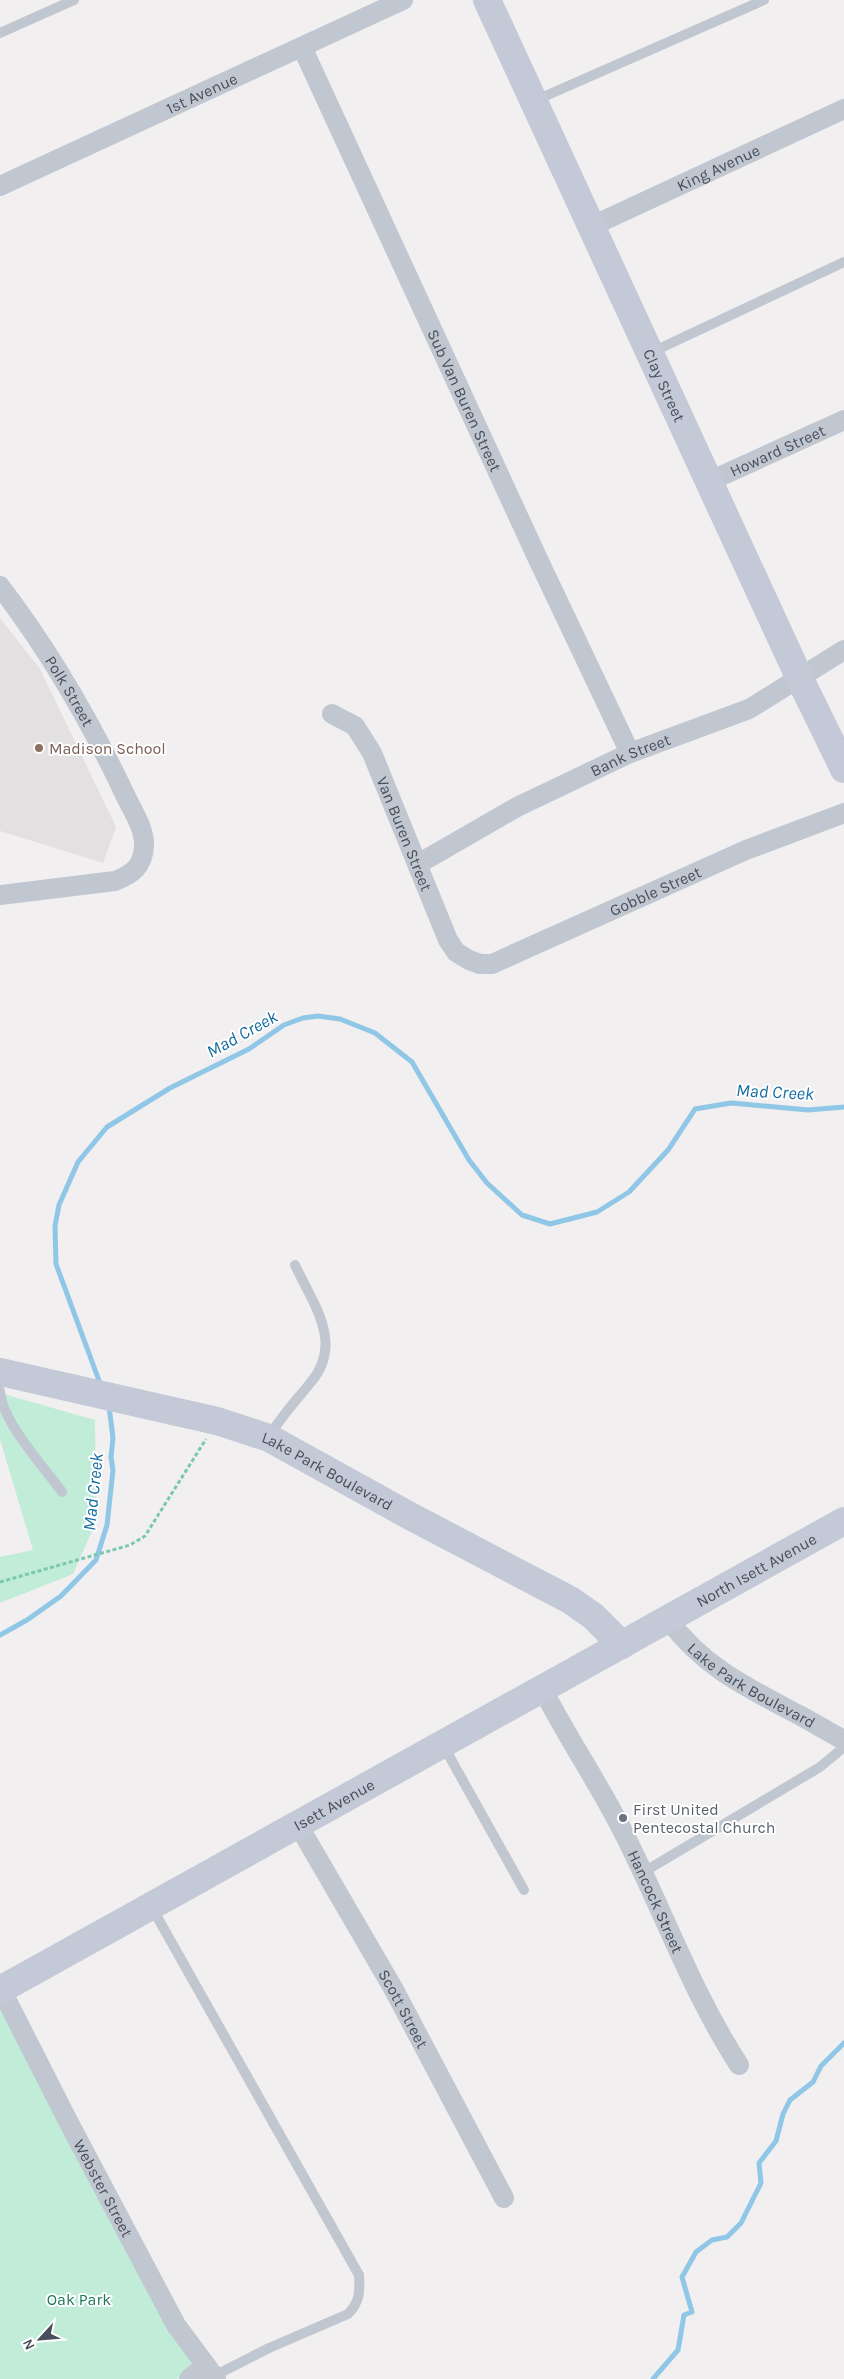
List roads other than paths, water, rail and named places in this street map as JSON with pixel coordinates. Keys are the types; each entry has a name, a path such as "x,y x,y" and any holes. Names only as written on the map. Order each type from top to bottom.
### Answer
{"street":[{"name":"1st Avenue","path":"0,186 403,0"},
{"name":"Clay Street","path":"487,0 800,679 844,769"},
{"name":"Sub Van Buren Street","path":"302,47 528,540 630,753"},
{"name":"King Avenue","path":"592,226 844,109"},
{"name":"Howard Street","path":"710,481 844,420"},
{"name":"Polk Street","path":"0,586 29,625 78,701 106,753 140,828 144,844 142,860 130,875 115,881 0,895"},
{"name":"Bank Street","path":"418,864 517,808 630,753 749,709 844,650"},
{"name":"Van Buren Street","path":"332,714 355,726 372,753 448,940 456,952 469,960"},
{"name":"Gobble Street","path":"469,960 480,964 492,964 746,850 844,812"},
{"name":"Lake Park Boulevard","path":"0,1372 216,1421 269,1438 410,1516 570,1600 593,1616 622,1645"},
{"name":"North Isett Avenue","path":"668,1619 844,1521"},
{"name":"Lake Park Boulevard","path":"668,1619 684,1641 706,1660 773,1702 844,1740"},
{"name":"Isett Avenue","path":"1,1990 297,1823 668,1619"},
{"name":"Hancock Street","path":"542,1688 617,1820 691,1980 721,2036 739,2064"},
{"name":"Scott Street","path":"297,1823 393,1988 504,2198"},
{"name":"Webster Street","path":"1,1990 176,2325 212,2373"},
{"path":"189,2379 212,2373"}],"lane":[{"path":"0,33 74,0"},
{"path":"534,101 764,0"},
{"path":"650,353 844,262"},
{"path":"269,1438 288,1407 313,1381 327,1350 325,1330 295,1265"},
{"path":"0,1392 2,1404 12,1422 62,1492"},
{"path":"442,1743 524,1890"},
{"path":"642,1873 820,1767 844,1747"},
{"path":"150,1905 359,2275 360,2294 356,2307 348,2314 212,2373"}],"waterway":[{"name":"Mad Creek","path":"101,1386 56,1264 55,1226 59,1205 78,1162 107,1127 170,1088 249,1049 284,1025 303,1018 318,1016 340,1019 375,1033 412,1062 469,1160 487,1183 522,1215 550,1224 597,1212 629,1192 668,1150 695,1109 731,1103 808,1110 844,1107"},
{"name":"Mad Creek","path":"0,1635 27,1620 61,1596 96,1560 107,1525 113,1470 111,1457 113,1438 109,1406"},
{"path":"653,2379 678,2350 684,2315 692,2312 682,2277 696,2252 712,2240 727,2237 741,2223 761,2183 759,2163 776,2141 783,2114 790,2100 813,2082 821,2066 844,2043"}],"place":[{"name":"Madison School","path":"39,748"},
{"name":"First United Pentecostal Church","path":"623,1818"}],"park label":[{"name":"Oak Park","path":"79,2299"}]}
